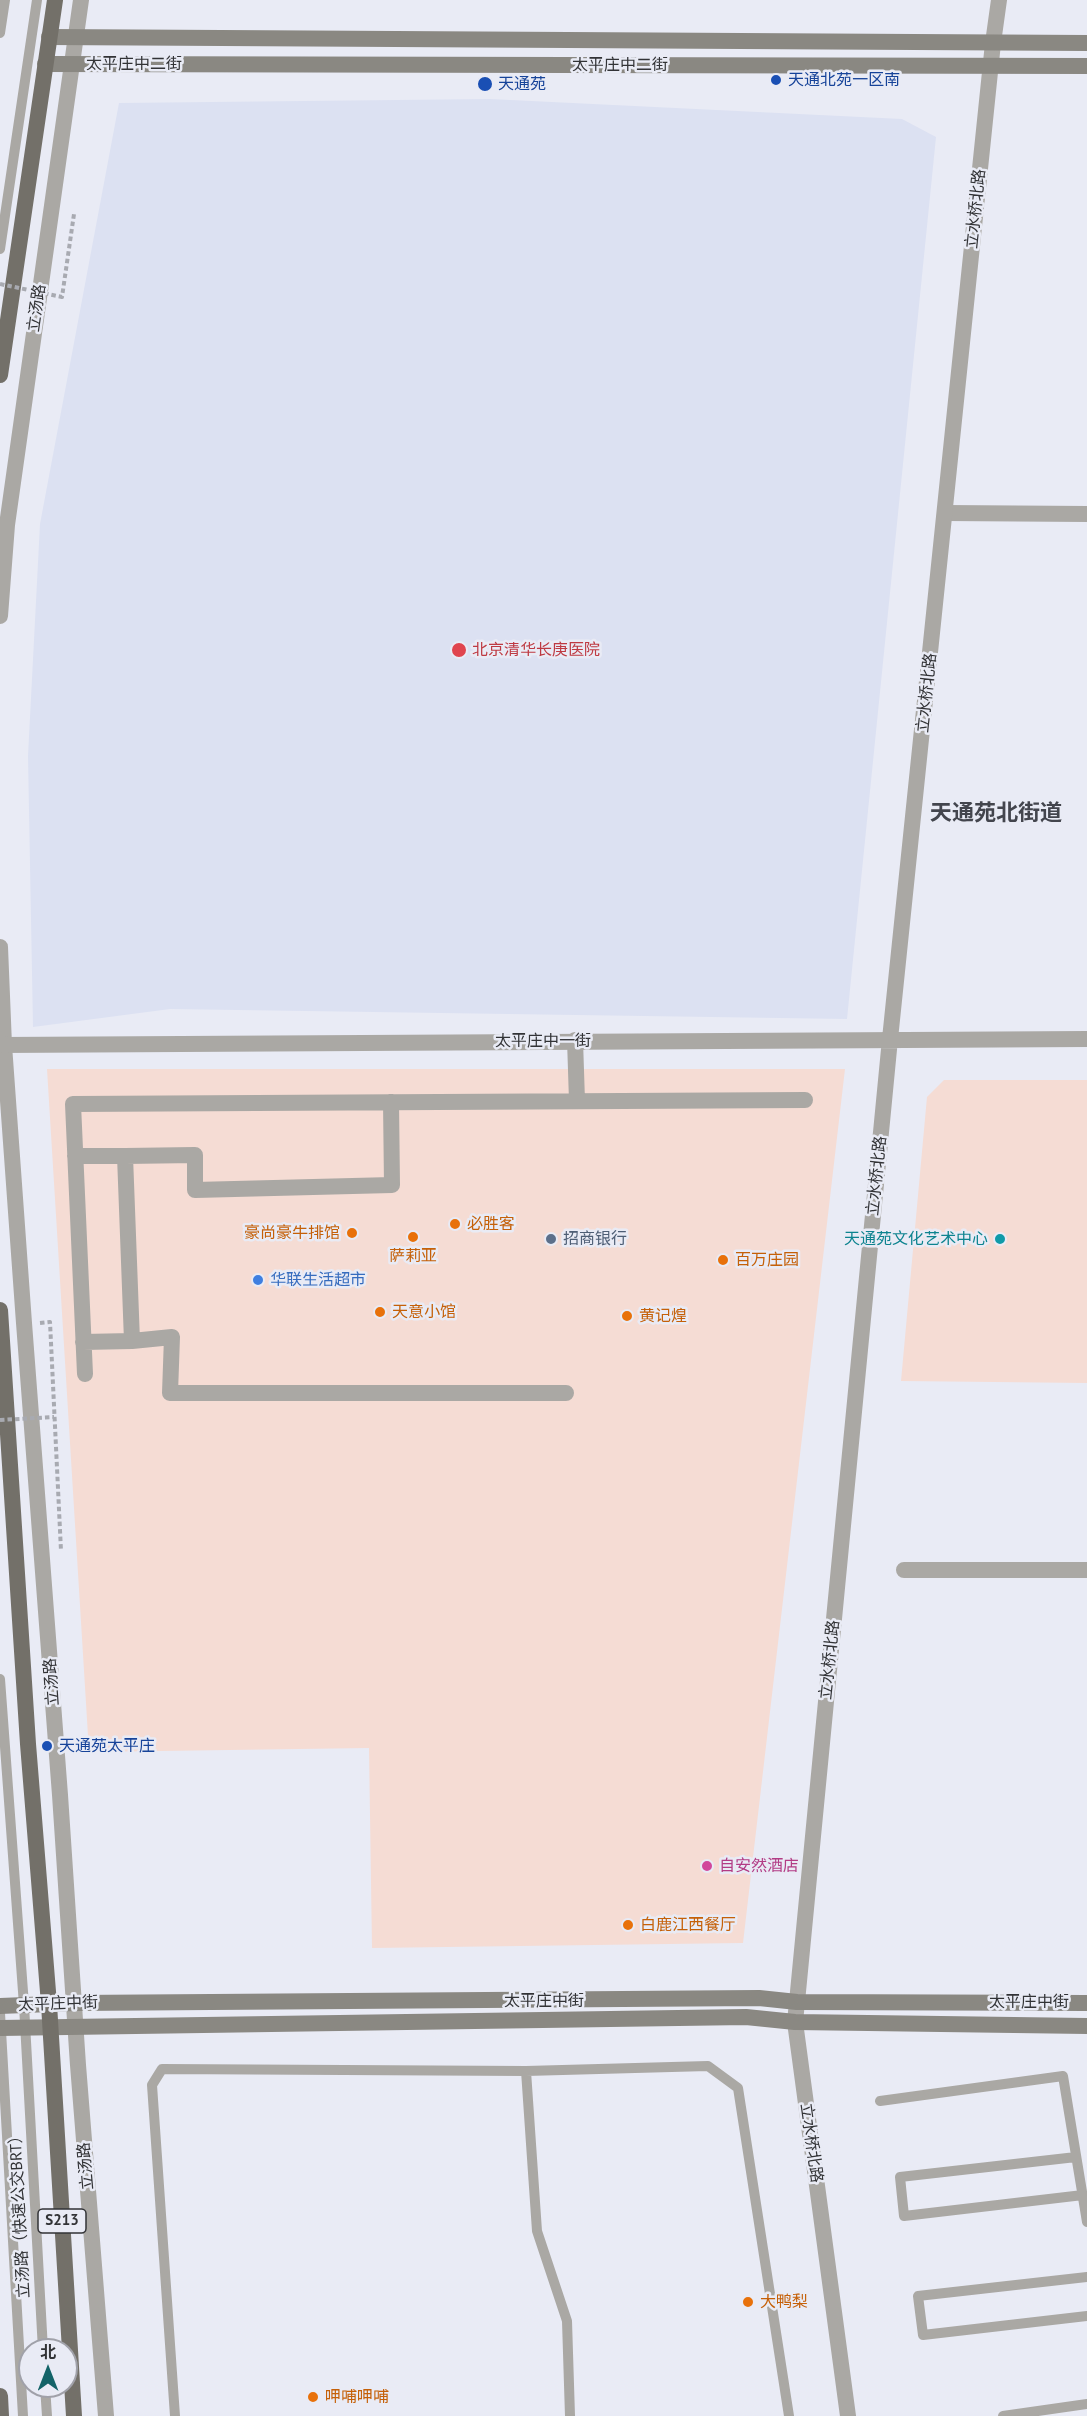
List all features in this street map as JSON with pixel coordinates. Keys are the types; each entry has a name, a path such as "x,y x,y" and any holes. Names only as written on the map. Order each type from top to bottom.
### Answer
{"main road":[{"name":"立汤路","path":"0,375 55,0"},
{"name":"太平庄中二街","path":"49,37 1087,43"},
{"name":"太平庄中二街","path":"45,64 1087,66"},
{"name":"立汤路","path":"0,1310 29,1755 49,2004 74,2416"},
{"name":"太平庄中街","path":"0,2006 75,2003 759,1998 796,2002 1087,2003"},
{"name":"太平庄中街","path":"0,2028 746,2017 795,2022 1087,2026"},
{"path":"0,2396 1,2416"}],"street":[{"name":"立汤路","path":"0,616 7,525 81,0"},
{"name":"立水桥北路","path":"848,2416 795,2022 796,2002 890,1039 999,0"},
{"path":"945,513 1087,514"},
{"name":"立汤路","path":"0,947 2,1044 106,2416"},
{"name":"太平庄中一街","path":"2,1044 1087,1039"},
{"path":"575,1040 577,1101"},
{"path":"85,1374 73,1104 805,1100"},
{"path":"75,1156 195,1155 195,1190 392,1185 391,1102"},
{"path":"126,1156 132,1341"},
{"path":"83,1342 172,1337 170,1393 566,1393"},
{"path":"904,1570 1087,1570"}],"lane":[{"path":"0,33 5,0"},
{"path":"0,249 37,0"},
{"name":"立汤路（快速公交BRT）","path":"0,1678 24,2005 42,2338"},
{"name":"立汤路（快速公交BRT）","path":"0,2013 23,2416"},
{"path":"175,2416 152,2085 162,2069 526,2071 708,2066 738,2088 789,2416"},
{"path":"526,2071 537,2231 567,2321 570,2416"},
{"path":"880,2101 1063,2076 1087,2222"},
{"path":"1076,2157 900,2178 904,2216 1083,2195"},
{"path":"1087,2277 918,2296 923,2335 1087,2316"},
{"path":"46,2398 47,2416"},
{"path":"1003,2416 1087,2404"}],"path":[{"path":"0,284 62,297 74,214"},
{"path":"50,1322 61,1556"},
{"path":"0,1420 54,1417"}],"shaded area":[{"name":"北京清华长庚医院","path":"490,99 902,119 936,137 847,1019 170,1009 33,1027 28,756 40,524 119,103"},
{"path":"47,1069 845,1069 743,1943 372,1948 369,1748 89,1752"},
{"name":"天通苑文化艺术中心","path":"944,1080 1087,1080 1087,1383 901,1381 927,1097"}],"place":[{"name":"天通北苑一区南","path":"776,80"},
{"name":"天通苑","path":"485,84"},
{"name":"北京清华长庚医院","path":"459,650"},
{"name":"必胜客","path":"455,1224"},
{"name":"豪尚豪牛排馆","path":"352,1233"},
{"name":"萨莉亚","path":"413,1237"},
{"name":"招商银行","path":"551,1239"},
{"name":"天通苑文化艺术中心","path":"1000,1239"},
{"name":"百万庄园","path":"723,1260"},
{"name":"华联生活超市","path":"258,1280"},
{"name":"天意小馆","path":"380,1312"},
{"name":"黄记煌","path":"627,1316"},
{"name":"天通苑太平庄","path":"47,1746"},
{"name":"自安然酒店","path":"707,1866"},
{"name":"白鹿江西餐厅","path":"628,1925"},
{"name":"大鸭梨","path":"748,2302"},
{"name":"呷哺呷哺","path":"313,2397"}],"district":[{"name":"天通苑北街道","path":"996,814"}]}
